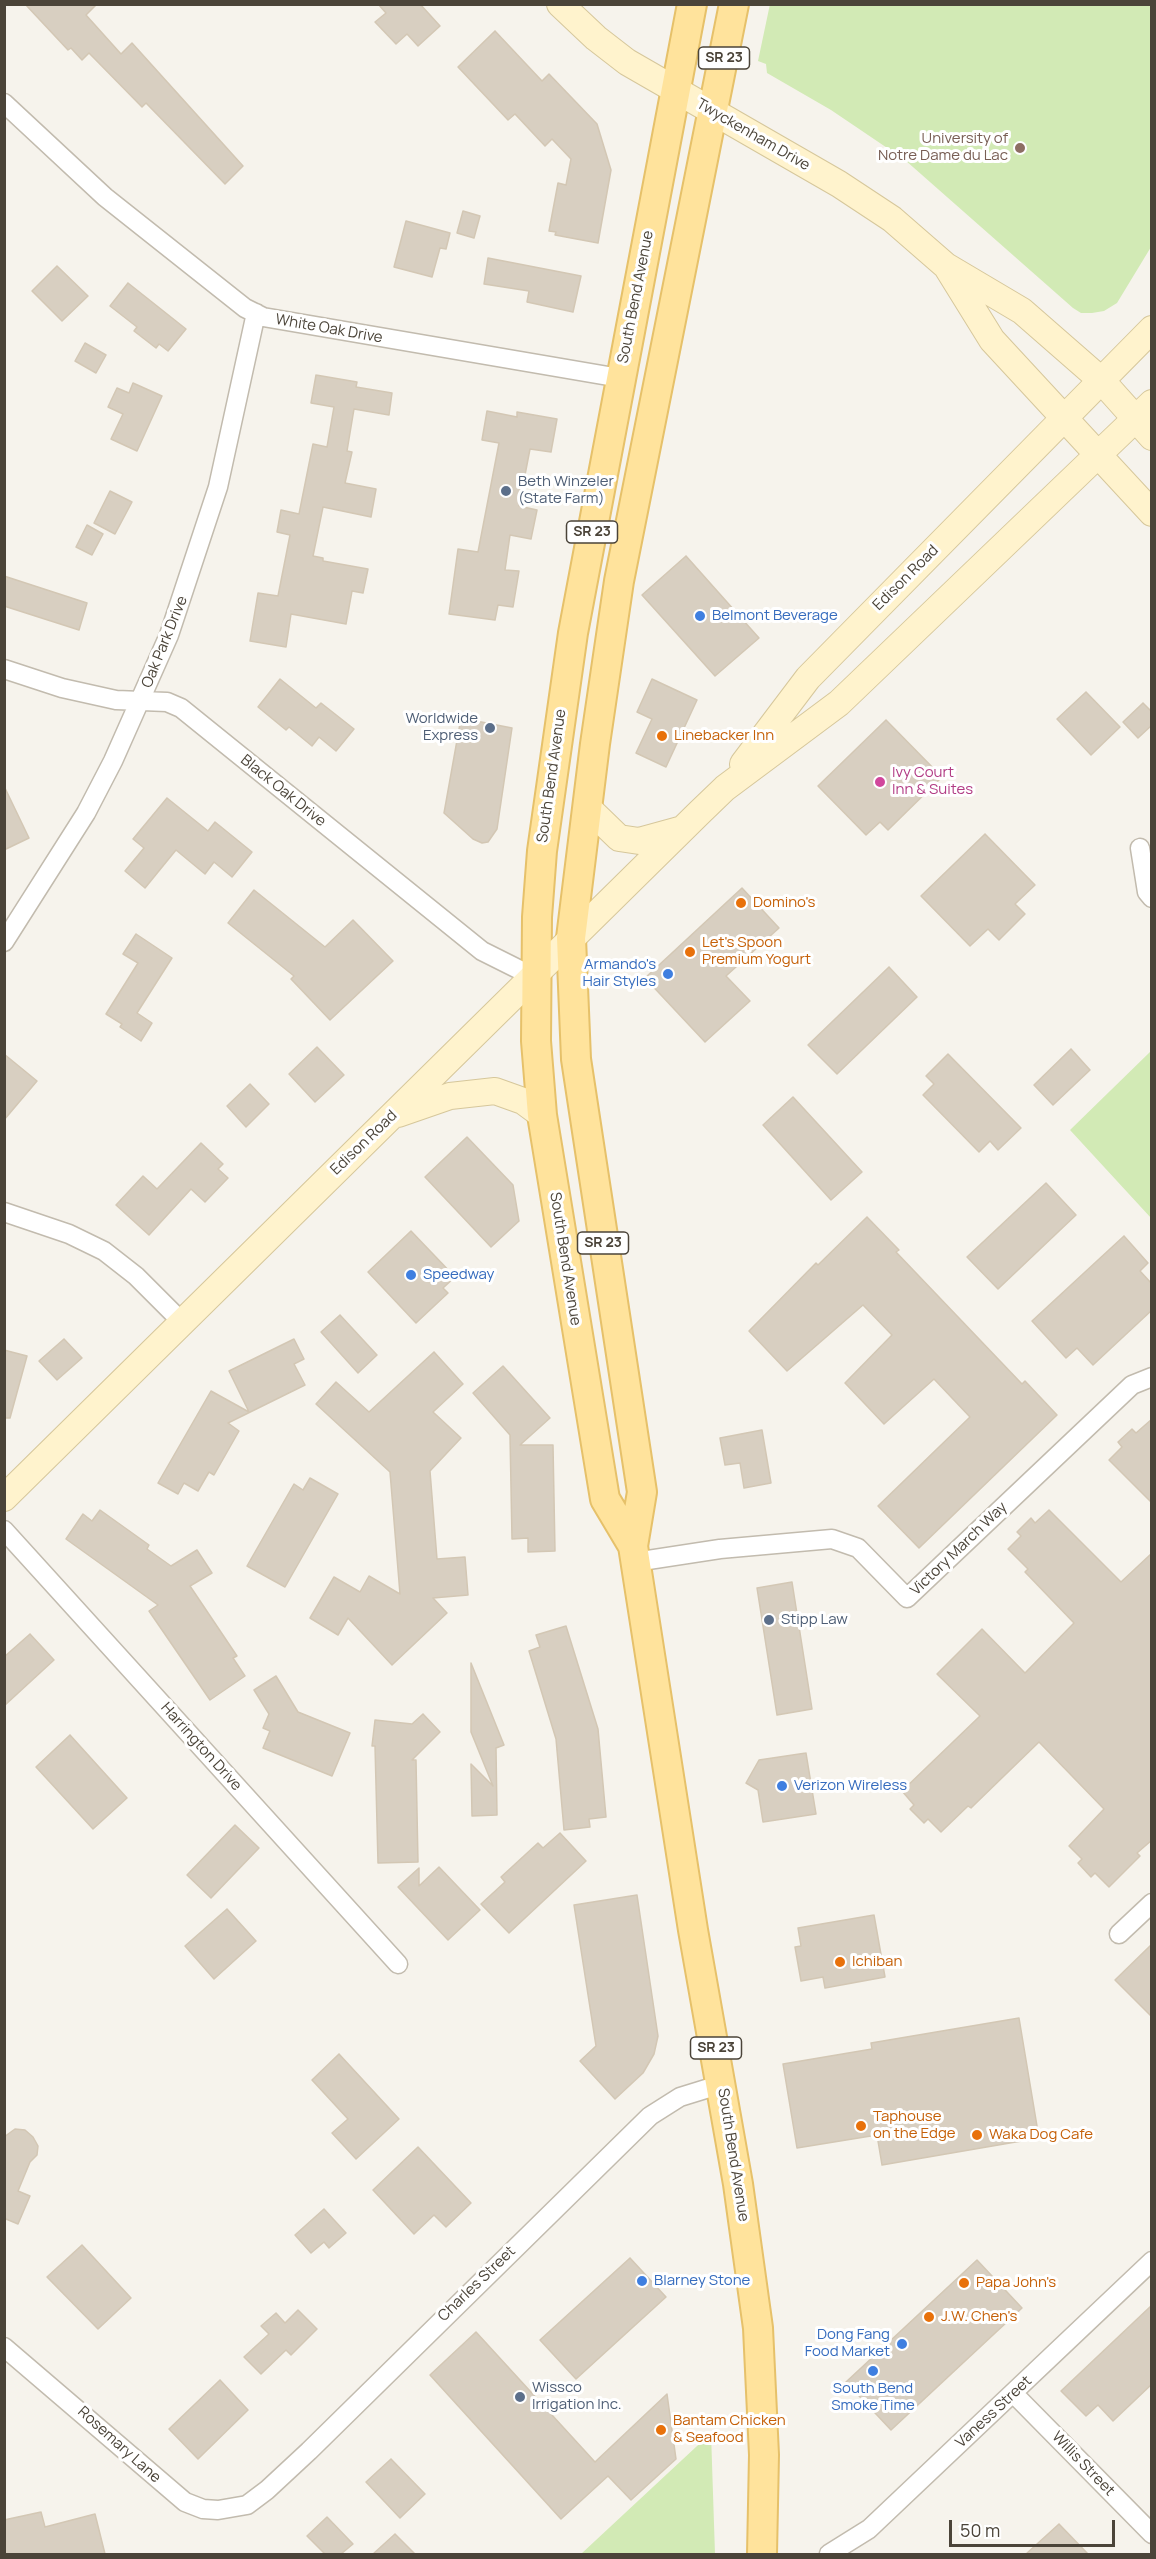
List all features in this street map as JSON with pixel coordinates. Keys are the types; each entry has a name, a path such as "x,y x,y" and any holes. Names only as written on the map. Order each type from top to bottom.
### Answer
{"main road":[{"name":"Twyckenham Drive","path":"560,4 596,38 627,62 839,184 892,219 946,266 1022,310 1146,419"},
{"name":"South Bend Avenue","path":"634,1554 605,1499 542,1115 534,977 542,851 560,717 620,378 692,4"},
{"name":"South Bend Avenue","path":"734,4 620,581 587,807 571,938 576,1059 642,1492 634,1554 693,1930 722,2084 758,2328 764,2455 762,2554"},
{"name":"Twyckenham Drive","path":"946,266 992,340 1152,513"},
{"name":"Edison Road","path":"725,788 808,678 1152,329"},
{"name":"Edison Road","path":"4,1498 725,788 839,703 1098,456 1146,419"},
{"path":"587,807 619,838 639,841 682,829"},
{"path":"392,1116 450,1096 495,1091 523,1101 542,1115"}],"street":[{"name":"White Oak Drive","path":"4,103 105,197 245,308 256,313 284,322 620,378"},
{"name":"Oak Park Drive","path":"4,942 86,813 142,700 170,635 214,498 256,313"},
{"name":"Black Oak Drive","path":"4,669 62,688 116,700 167,702 181,708 482,951 534,977"},
{"path":"1140,848 1147,892 1152,898"},
{"path":"4,1212 69,1234 104,1251 136,1276 182,1322"},
{"name":"Victory March Way","path":"634,1554 832,1539 858,1548 907,1598 1132,1385 1152,1377"},
{"name":"Harrington Drive","path":"4,1530 398,1964"},
{"path":"1119,1934 1152,1903"},
{"name":"Charles Street","path":"247,2505 292,2467 642,2123 680,2097 722,2084"},
{"name":"Vaness Street","path":"829,2554 869,2529 1152,2261"},
{"name":"Rosemary Lane","path":"4,2348 185,2502 203,2509 218,2510 247,2505"},
{"name":"Willis Street","path":"1014,2394 1152,2534"}],"green space":[{"name":"University of Notre Dame du Lac","path":"770,4 1151,5 1151,247 1117,303 1104,311 1092,313 1081,313 1073,308 905,160 831,110 767,73 766,64 758,61"},
{"path":"1151,1051 1151,1218 1070,1130"},
{"path":"711,2433 715,2554 581,2554"}],"building":[{"path":"25,4 97,4 86,15 121,54 132,43 243,166 225,184 146,103 142,107 89,53 82,60 71,48 68,50"},
{"path":"378,4 420,4 440,26 418,46 407,34 396,44 375,22 386,13"},
{"path":"495,31 542,81 549,74 597,124 611,170 598,243 555,235 556,232 549,231 558,183 566,185 571,159 552,139 545,146 515,114 508,120 458,67"},
{"path":"463,211 480,216 474,238 457,233"},
{"path":"406,221 450,233 446,249 440,248 432,277 394,267"},
{"path":"488,258 581,276 573,312 527,302 529,291 484,284"},
{"path":"57,266 88,296 62,321 32,291"},
{"path":"128,283 186,329 168,351 159,344 156,348 134,331 137,327 110,306"},
{"path":"85,343 106,355 96,373 75,361"},
{"path":"316,375 357,382 356,387 392,393 389,415 354,409 347,451 352,452 345,483 376,489 371,517 323,507 313,556 323,558 323,561 368,569 363,593 352,591 346,624 291,614 286,647 250,641 258,593 278,596 290,535 277,532 281,510 299,514 313,444 327,447 334,407 311,403"},
{"path":"133,383 162,396 137,451 111,439 123,414 108,407 117,388 129,393"},
{"path":"487,411 517,417 517,412 557,419 551,452 530,449 519,506 537,510 531,539 510,535 505,570 519,571 513,607 498,605 495,620 449,614 458,549 478,552 499,443 482,440"},
{"path":"110,491 132,502 115,534 94,523"},
{"path":"87,525 103,534 92,555 76,547"},
{"name":"Belmont Beverage","path":"686,556 759,638 715,676 642,595"},
{"path":"4,576 87,603 79,630 4,606"},
{"path":"280,679 316,708 321,703 354,729 336,751 319,737 312,746 289,727 286,730 258,707"},
{"name":"Linebacker Inn","path":"652,679 697,700 666,767 636,753 652,719 637,712"},
{"path":"1086,692 1120,727 1091,755 1057,719"},
{"path":"1143,703 1152,712 1152,725 1138,738 1123,722"},
{"path":"461,718 512,728 497,829 488,842 482,843 473,839 444,813"},
{"name":"Ivy Court Inn & Suites","path":"886,720 942,777 888,830 880,822 866,835 818,786"},
{"path":"4,786 29,838 4,850"},
{"path":"167,798 208,831 215,822 252,852 232,877 214,862 205,874 176,850 145,888 125,871 144,848 133,839"},
{"path":"985,834 1035,885 1015,904 1025,914 999,940 988,929 970,946 921,896"},
{"path":"742,888 779,928 726,976 750,1001 705,1042 645,978"},
{"path":"254,890 325,947 353,920 393,961 330,1020 291,979 294,976 228,923"},
{"path":"136,934 172,958 137,1013 152,1023 141,1041 120,1027 122,1024 106,1014 138,963 123,954"},
{"path":"889,967 917,997 837,1074 808,1045"},
{"path":"317,1047 344,1075 315,1102 289,1074"},
{"path":"1071,1049 1090,1070 1053,1105 1034,1085"},
{"path":"4,1054 37,1081 4,1120"},
{"path":"948,1054 1021,1128 998,1150 990,1141 979,1152 923,1095 934,1084 926,1076"},
{"path":"250,1084 269,1104 246,1127 227,1106"},
{"path":"793,1097 862,1172 831,1200 763,1125"},
{"name":"Speedway","path":"467,1137 513,1185 519,1221 491,1247 425,1177"},
{"path":"201,1143 223,1164 218,1169 228,1178 205,1202 191,1189 149,1235 116,1205 143,1176 157,1189"},
{"path":"1046,1183 1076,1215 998,1289 967,1257"},
{"path":"867,1217 899,1250 896,1252 1022,1384 1025,1381 1057,1415 919,1548 878,1506 970,1417 934,1379 884,1424 845,1383 892,1335 863,1305 787,1371 749,1331 816,1263 818,1265"},
{"name":"Speedway","path":"411,1231 455,1277 443,1288 448,1293 416,1323 368,1272"},
{"path":"1124,1236 1148,1263 1140,1271 1152,1284 1152,1310 1093,1365 1077,1348 1066,1358 1032,1321"},
{"path":"340,1315 377,1355 358,1373 321,1332"},
{"path":"64,1339 82,1358 57,1380 39,1361"},
{"path":"294,1339 304,1359 294,1364 305,1385 228,1423 239,1431 214,1475 209,1472 198,1491 184,1483 178,1494 158,1483 211,1391 249,1412 229,1371"},
{"path":"4,1350 27,1356 10,1418 4,1418"},
{"path":"434,1352 463,1384 433,1412 461,1438 430,1471 437,1559 465,1557 468,1595 433,1598 447,1613 392,1665 348,1618 338,1635 310,1618 334,1577 360,1592 369,1576 400,1594 390,1472 316,1404 336,1382 369,1412"},
{"path":"503,1366 550,1418 520,1445 553,1445 555,1551 528,1552 528,1538 512,1539 510,1435 473,1393"},
{"path":"1152,1419 1152,1503 1109,1460 1122,1447 1118,1442 1132,1429 1136,1433"},
{"path":"762,1430 771,1483 744,1488 740,1463 725,1465 720,1438"},
{"path":"310,1478 338,1494 285,1587 247,1566 294,1484 303,1490"},
{"path":"100,1510 149,1545 147,1549 171,1566 197,1550 212,1573 190,1586 237,1656 233,1658 245,1676 210,1700 149,1611 158,1605 66,1539 83,1514 92,1521"},
{"path":"1049,1510 1121,1582 1152,1553 1152,1840 1137,1853 1140,1856 1109,1887 1095,1873 1091,1877 1078,1863 1082,1859 1069,1846 1104,1809 1039,1742 971,1808 968,1806 941,1832 928,1819 924,1823 910,1809 914,1805 902,1791 980,1716 937,1674 982,1629 1025,1673 1074,1623 1025,1572 1028,1569 1008,1549 1021,1536 1017,1532 1031,1518 1035,1523"},
{"path":"792,1582 812,1709 777,1715 757,1588"},
{"path":"566,1626 598,1729 606,1817 589,1819 590,1827 564,1830 556,1739 529,1651 540,1647 536,1635"},
{"path":"30,1634 54,1660 4,1706 4,1657"},
{"path":"471,1663 504,1745 496,1748 497,1815 472,1816 471,1764 493,1786 471,1732"},
{"path":"276,1676 298,1712 350,1733 332,1776 263,1748 270,1731 263,1728 269,1714 254,1690"},
{"path":"423,1714 440,1732 412,1760 416,1760 418,1862 378,1863 375,1746 372,1746 375,1720 412,1724"},
{"path":"70,1735 127,1798 93,1829 36,1767"},
{"name":"Verizon Wireless","path":"806,1753 816,1814 763,1822 758,1790 746,1783 759,1760"},
{"path":"235,1825 259,1848 211,1898 187,1875"},
{"path":"560,1833 586,1861 509,1933 481,1904 505,1882 501,1877 538,1843 543,1848"},
{"path":"439,1867 480,1910 448,1940 398,1887 419,1868 419,1886"},
{"path":"637,1895 658,2036 654,2054 643,2073 615,2099 580,2061 596,2046 574,1905"},
{"path":"227,1909 256,1941 214,1979 185,1946"},
{"name":"Ichiban","path":"874,1915 885,1977 825,1988 823,1977 801,1981 795,1947 801,1946 798,1928"},
{"path":"1152,1944 1152,2017 1115,1980"},
{"path":"1019,2018 1039,2138 882,2165 877,2135 797,2148 783,2064 872,2049 871,2043"},
{"path":"339,2054 399,2119 356,2159 332,2133 348,2119 312,2080"},
{"path":"15,2129 25,2130 38,2146 37,2155 30,2162 18,2191 30,2196 18,2224 6,2219 4,2222 4,2137"},
{"path":"418,2147 471,2203 446,2227 434,2215 414,2234 373,2190"},
{"path":"324,2209 346,2233 329,2248 324,2242 311,2253 295,2235"},
{"path":"82,2245 131,2298 98,2329 47,2277"},
{"path":"630,2258 666,2297 576,2379 540,2340"},
{"path":"977,2260 1022,2308 891,2430 846,2382"},
{"path":"1152,2305 1152,2384 1113,2421 1098,2405 1086,2416 1061,2391"},
{"path":"298,2310 317,2329 291,2355 286,2350 261,2374 244,2357 269,2334 261,2326 276,2313 285,2323"},
{"path":"476,2332 595,2462 667,2394 676,2459 631,2500 608,2476 561,2519 430,2375"},
{"path":"220,2380 248,2410 198,2459 169,2429"},
{"path":"391,2459 425,2494 400,2518 366,2482"},
{"path":"41,2512 45,2527 95,2514 105,2554 4,2554 4,2520"},
{"path":"327,2517 353,2544 341,2554 325,2554 307,2536"},
{"path":"1059,2524 1088,2554 1026,2554"},
{"path":"395,2534 415,2554 373,2554"}],"place":[{"name":"University of Notre Dame du Lac","path":"1020,148"},
{"name":"Beth Winzeler (State Farm)","path":"506,491"},
{"name":"Belmont Beverage","path":"700,616"},
{"name":"Worldwide Express","path":"490,728"},
{"name":"Linebacker Inn","path":"662,736"},
{"name":"Ivy Court Inn & Suites","path":"880,782"},
{"name":"Domino's","path":"741,903"},
{"name":"Let's Spoon Premium Yogurt","path":"690,952"},
{"name":"Armando's Hair Styles","path":"668,974"},
{"name":"Speedway","path":"411,1275"},
{"name":"Stipp Law","path":"769,1620"},
{"name":"Verizon Wireless","path":"782,1786"},
{"name":"Ichiban","path":"840,1962"},
{"name":"Taphouse on the Edge","path":"861,2126"},
{"name":"Waka Dog Cafe","path":"977,2135"},
{"name":"Blarney Stone","path":"642,2281"},
{"name":"Papa John's","path":"964,2283"},
{"name":"J.W. Chen's","path":"929,2317"},
{"name":"Dong Fang Food Market","path":"902,2344"},
{"name":"South Bend Smoke Time","path":"873,2371"},
{"name":"Wissco Irrigation Inc.","path":"520,2397"},
{"name":"Bantam Chicken & Seafood","path":"661,2430"}]}
